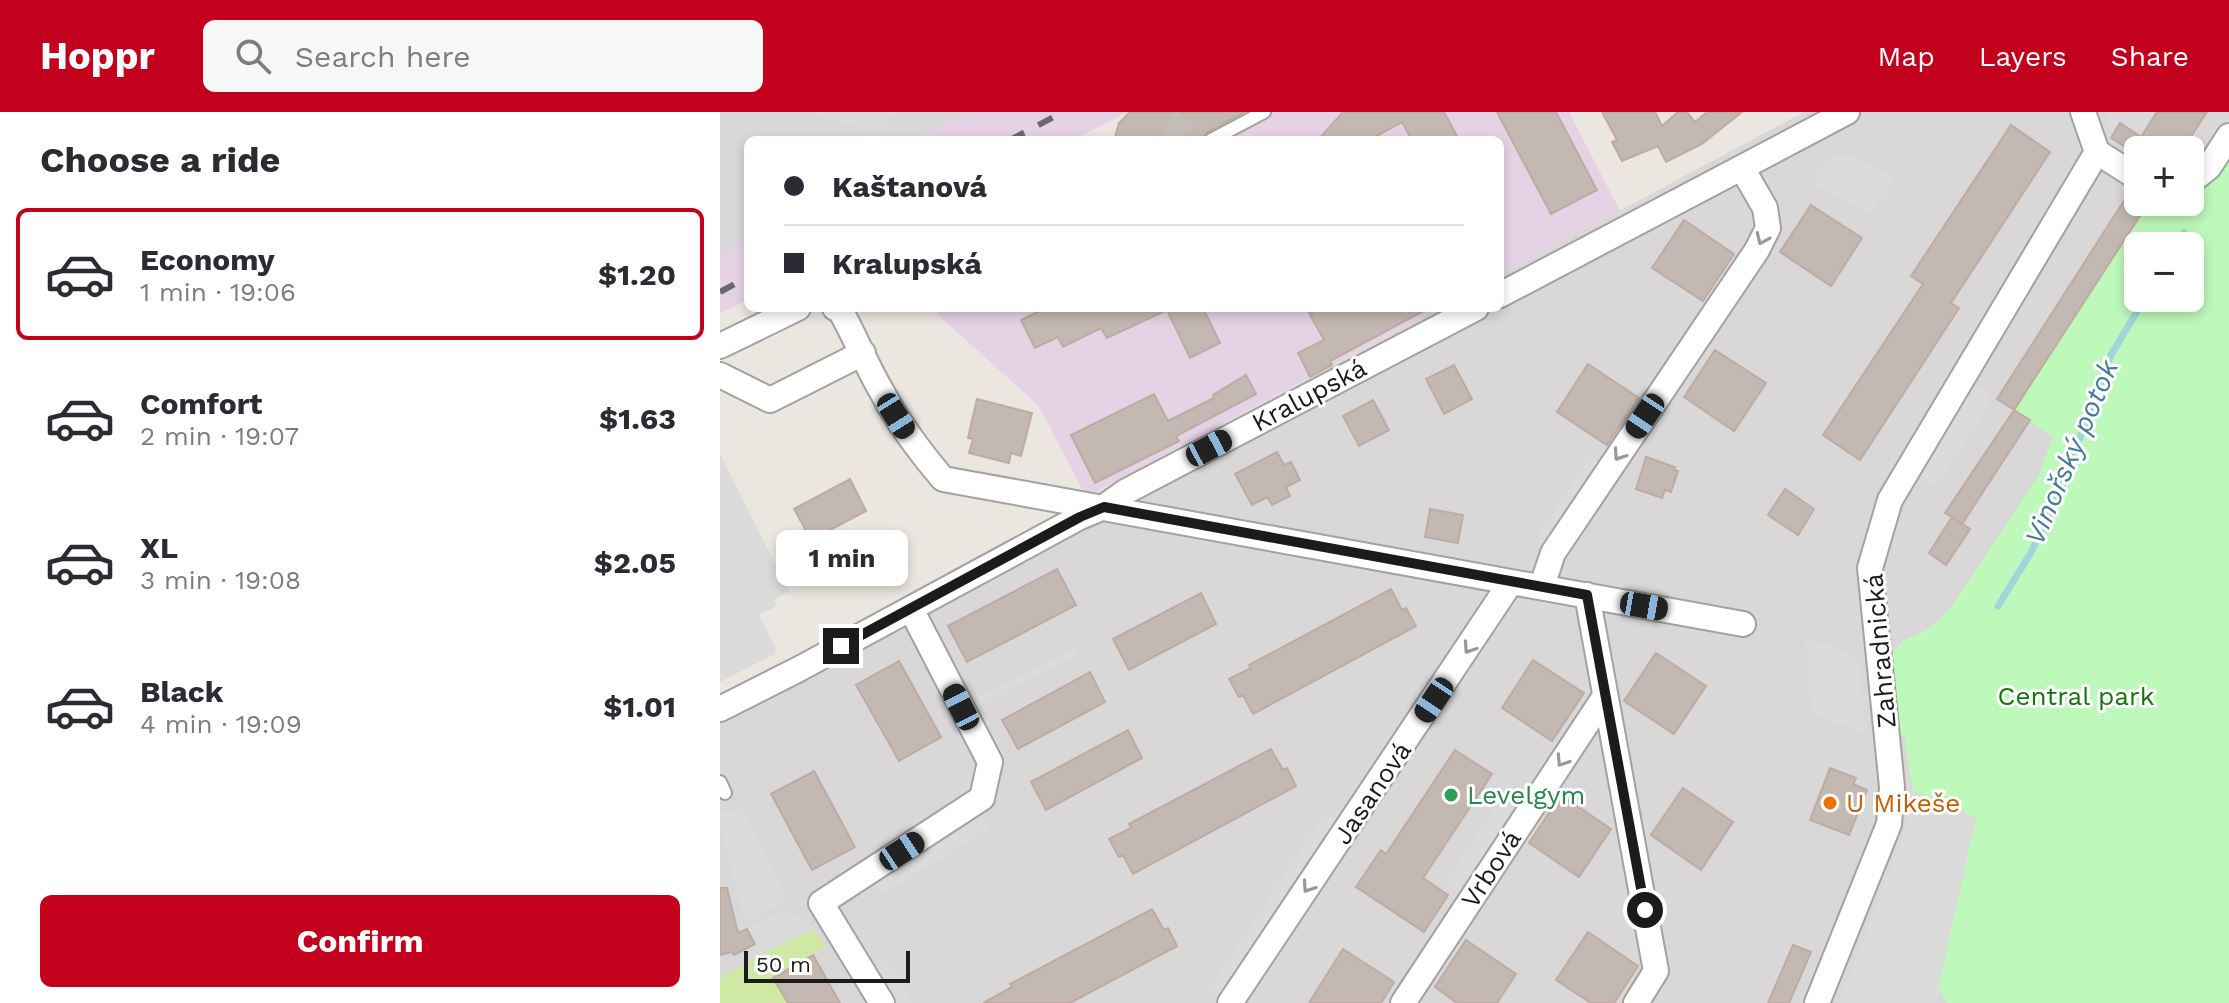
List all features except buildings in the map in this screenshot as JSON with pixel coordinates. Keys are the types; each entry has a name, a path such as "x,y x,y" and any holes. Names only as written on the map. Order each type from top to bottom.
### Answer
{"street":[{"path":"1504,293 1847,112"},
{"path":"2083,112 2097,152 2124,169"},
{"path":"2204,171 2229,136"},
{"name":"Zahradnická","path":"1817,1003 1889,824 1892,787 1870,568 1890,500 2097,152"},
{"path":"1542,586 1553,553 1757,250 1768,228 1765,208 1742,168"},
{"path":"720,346 790,312"},
{"path":"839,312 911,440 943,479 1743,624"},
{"name":"Kralupská","path":"720,709 1468,312"},
{"path":"720,375 770,400 863,353"},
{"name":"Jasanová","path":"1230,1003 1511,582"},
{"path":"1587,595 1656,971 1636,1003"},
{"path":"882,1003 821,903 982,798 990,762 911,609"},
{"name":"Vrbová","path":"1411,999 1605,696"}],"lane":[{"path":"1219,136 1264,112"}],"shaded area":[{"path":"720,112 969,112 924,136 744,136 744,240 720,259"},
{"path":"807,112 901,112 870,131"},
{"path":"969,112 1128,112 1081,136 924,136"},
{"path":"1275,112 1569,112 1620,211 1504,273 1504,136 1229,136"},
{"path":"1804,112 2229,112 2229,1003 720,1003 720,697 1432,312 1504,312 1504,273"},
{"path":"2108,112 2156,112 2141,135 2120,122 2112,133 2107,122"},
{"path":"1850,153 1894,179 1871,213 1845,203 1812,182 1834,158"},
{"path":"744,240 744,302 720,313 720,259"},
{"path":"1432,312 1086,497 1039,406 937,314"},
{"path":"1971,384 1991,396 1937,486 1918,474"},
{"path":"720,454 789,591 774,600 777,606 759,615 775,647 775,654 720,682"},
{"path":"1590,457 1603,465 1545,552 1533,544"},
{"path":"1805,641 1821,642 1859,659 1866,733 1811,714"},
{"path":"1074,647 1078,654 978,708 973,700"},
{"path":"1913,791 1976,817 1935,1003 1839,1003 1901,841 1911,812"},
{"path":"1498,802 1513,811 1460,893 1445,883"},
{"path":"740,807 787,899 746,924 720,828 720,815"},
{"path":"978,811 989,828 883,895 872,879"},
{"path":"1326,811 1340,820 1224,995 1210,986"},
{"path":"781,910 808,920 813,928 761,954 748,928"},
{"path":"887,959 913,1003 893,1003 872,968"}],"green space":[{"name":"Central park","path":"2229,158 2229,1003 1947,1003 1938,986 1976,817 1913,791 1904,736 1898,736 1890,655 1904,640 1927,630 1950,609 2039,474 2053,437 2014,410 2124,239 2124,312 2204,312 2204,232 2129,232 2139,216 2204,216 2204,185"},
{"path":"814,929 826,946 774,977 788,1003 720,1003 720,978"}],"waterway":[{"name":"Vinořský potok","path":"1998,606 2030,554 2057,499 2111,355 2137,312"}],"tunnel":[{"path":"1175,136 1180,125 1193,112"}],"railway":[{"path":"1018,136 1063,112"},
{"path":"720,292 744,279"}],"place":[{"name":"Levelgym","path":"1451,795"},
{"name":"U Mikeše","path":"1830,803"}],"route":[{"path":"841,646 1104,507 1587,595 1645,910"}]}
